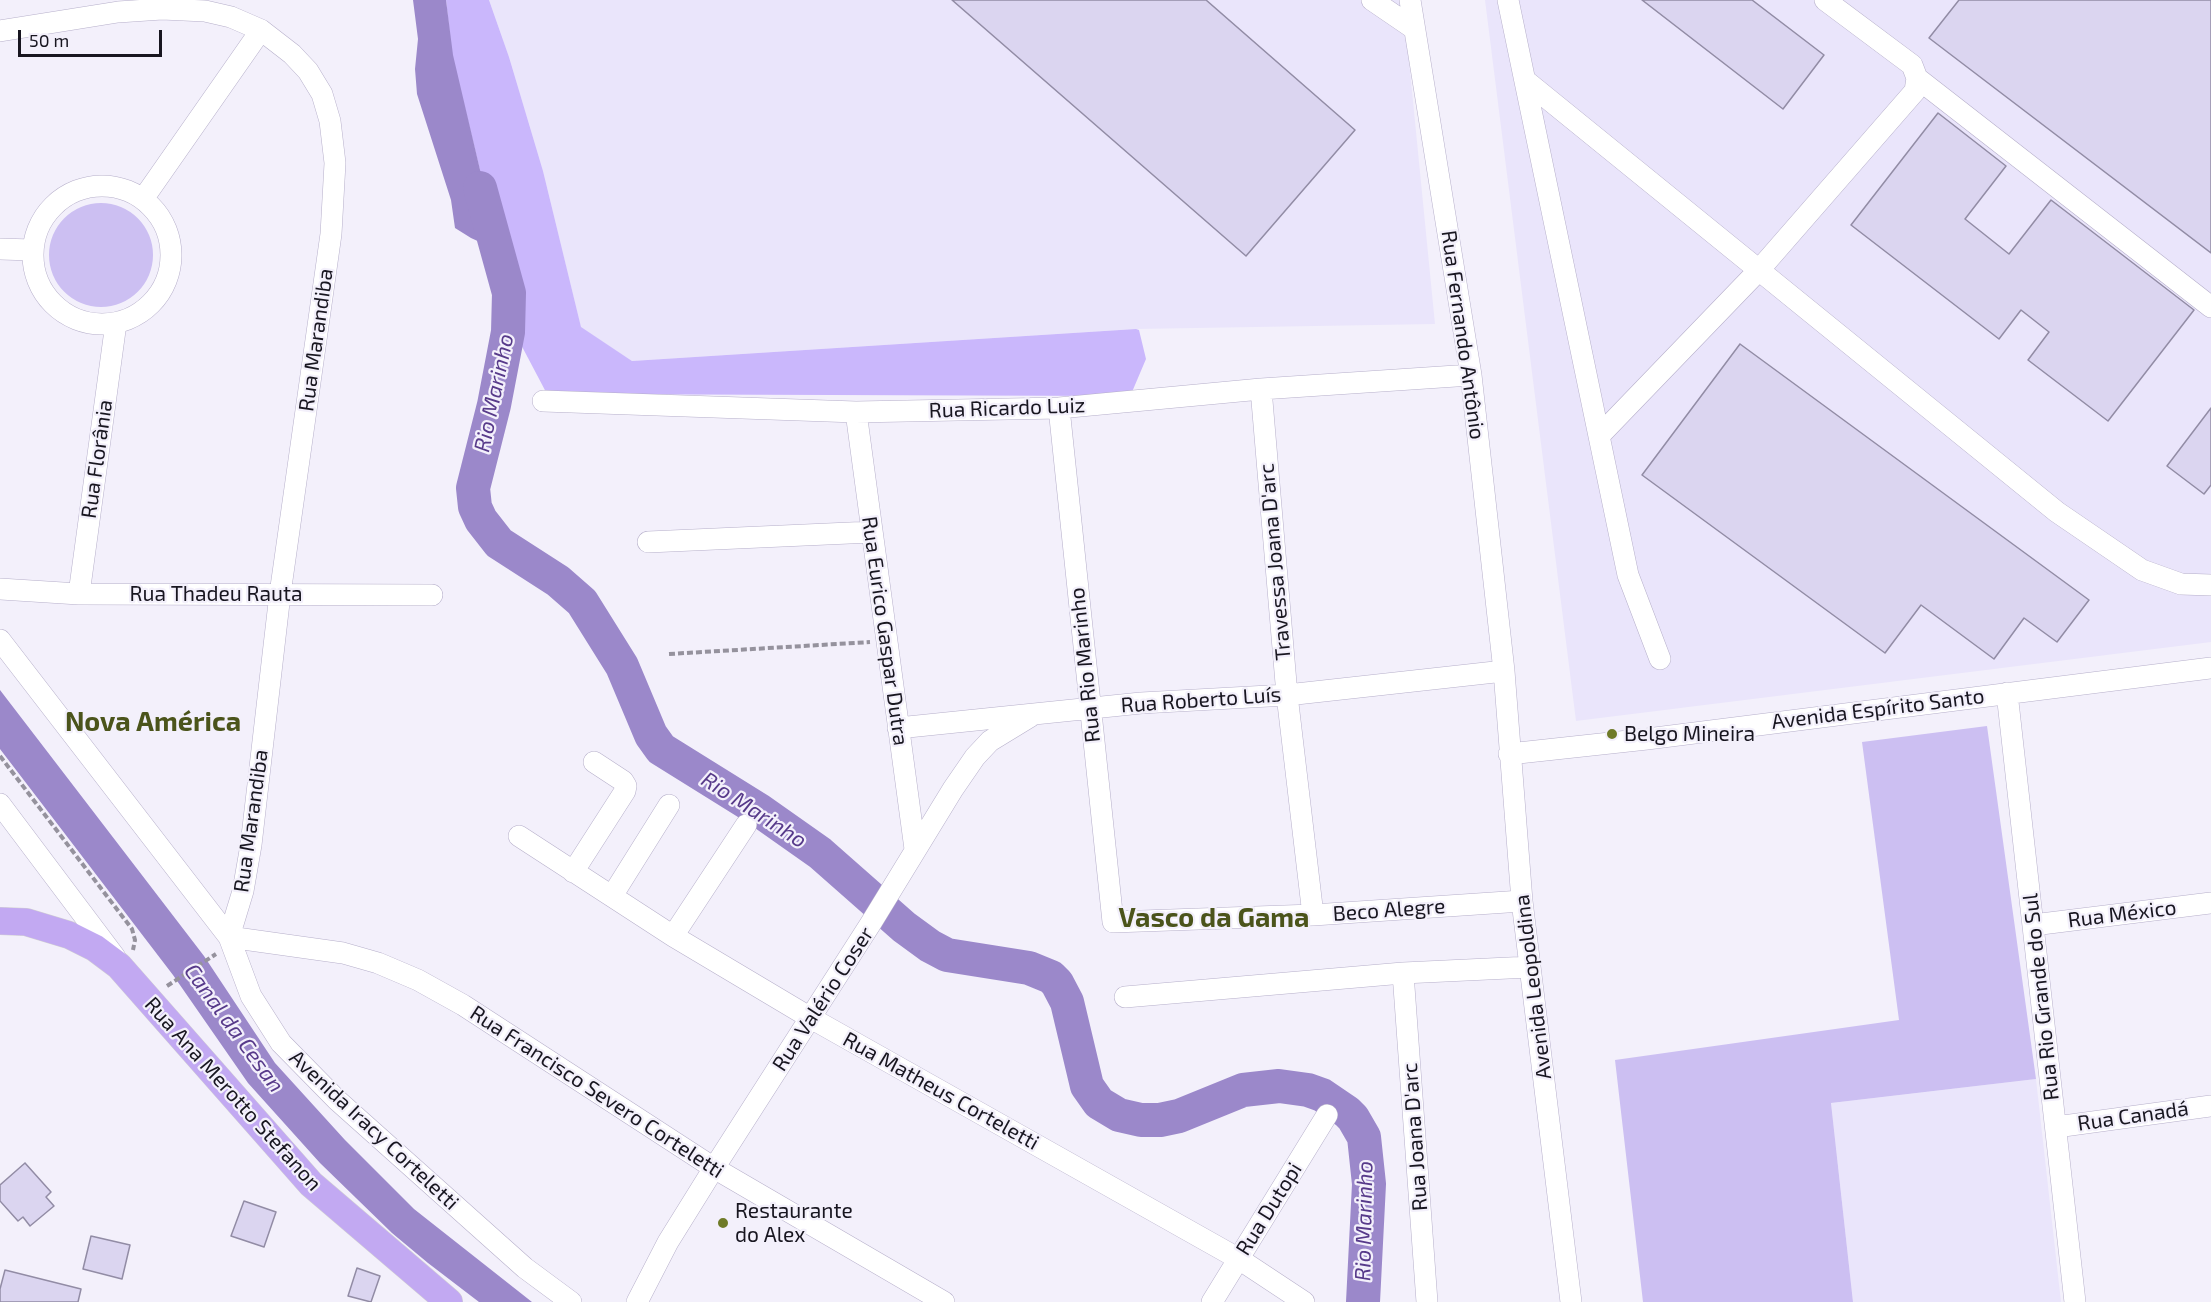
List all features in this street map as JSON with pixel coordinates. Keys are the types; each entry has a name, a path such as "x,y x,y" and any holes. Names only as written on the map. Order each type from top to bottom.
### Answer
{"main road":[{"name":"Rua Ana Merotto Stefanon","path":"0,921 33,924 69,935 107,957 132,966 170,1026 311,1184 449,1302"}],"street":[{"name":"Rua Fernando Antônio","path":"1410,0 1471,375 1504,671"},
{"path":"1508,0 1628,575 1660,659"},
{"path":"1599,436 1759,270 1915,91 1917,78 1912,65 1825,0"},
{"path":"1377,2 1413,28"},
{"name":"Rua Marandiba","path":"0,31 118,12 162,9 205,11 231,18 261,30 292,54 308,71 322,94 330,121 335,163 331,234 280,594 251,844 243,891 229,937"},
{"path":"143,199 261,30"},
{"path":"1917,78 2211,307"},
{"path":"1526,81 2057,512 2142,570 2181,584 2211,585"},
{"path":"104,185 125,189 143,199 157,213 167,230 171,250 170,270 162,288 150,304 134,316 116,323 97,324 79,321 63,313 49,301 39,285 33,268 32,250 37,229 48,211 64,197 83,188 104,185"},
{"path":"0,249 32,250"},
{"name":"Rua Florânia","path":"79,594 116,323"},
{"name":"Rua Ricardo Luiz","path":"543,401 856,412 1059,408 1261,388 1471,375"},
{"name":"Travessa Joana D'arc","path":"1261,388 1287,695 1313,915"},
{"name":"Rua Rio Marinho","path":"1059,408 1113,922"},
{"name":"Rua Eurico Gaspar Dutra","path":"856,412 915,849"},
{"path":"648,542 872,532"},
{"name":"Rua Thadeu Rauta","path":"0,589 79,594 432,595"},
{"name":"Avenida Iracy Corteletti","path":"0,640 229,937 243,978 262,1016 281,1043 337,1100 525,1268 571,1302"},
{"name":"Avenida Espírito Santo","path":"1509,754 2081,686 2211,668"},
{"name":"Rua Roberto Luís","path":"898,728 1141,703 1287,695 1504,671"},
{"name":"Avenida Leopoldina","path":"1504,671 1522,901 1571,1302"},
{"name":"Rua Rio Grande do Sul","path":"2007,693 2075,1302"},
{"name":"Rua Valério Coser","path":"637,1302 668,1242 975,757 990,741 1030,716"},
{"path":"573,872 626,786 623,781 594,762"},
{"path":"0,804 132,966"},
{"path":"612,896 669,805"},
{"path":"673,936 746,825"},
{"name":"Rua Matheus Corteletti","path":"519,836 673,936 809,1017 1239,1258 1304,1302"},
{"name":"Beco Alegre","path":"1113,922 1313,915 1522,901"},
{"name":"Rua México","path":"2033,925 2211,903"},
{"name":"Rua Francisco Severo Corteletti","path":"229,937 343,953 378,963 418,980 463,1005 714,1168 944,1302"},
{"path":"243,978 253,958 268,942"},
{"path":"1125,997 1403,973 1530,967"},
{"name":"Rua Joana D'arc","path":"1403,973 1427,1302"},
{"name":"Rua Canadá","path":"2056,1127 2211,1106"},
{"name":"Rua Dutopi","path":"1212,1302 1327,1115"}],"path":[{"path":"669,654 886,642"},
{"path":"0,756 132,929 135,939 132,966"},
{"path":"174,981 207,959"}],"shaded area":[{"path":"446,0 489,0 509,57 543,171 581,327 632,361 1136,329 1139,330 1146,359 1132,392 1115,396 547,394 508,320 485,191 452,55"},
{"path":"489,0 1403,0 1435,324 1136,329 632,361 581,328 543,171 509,57"},
{"path":"1485,0 2211,0 2211,642 1576,721"},
{"path":"101,203 121,207 138,218 149,235 153,255 149,275 138,292 121,303 101,307 81,303 64,292 53,275 49,255 53,235 64,218 81,207"},
{"path":"1987,726 2036,1079 1831,1103 1853,1302 1643,1302 1615,1060 1899,1020 1862,742"},
{"path":"2036,1079 2061,1302 1853,1302 1831,1103"}],"water":[{"path":"413,0 446,0 453,55 493,233 482,243 455,228 451,200 417,94 415,69 418,39"},
{"name":"Canal da Cesan","path":"0,690 204,956 275,1063 345,1140 414,1209 532,1302 479,1302 428,1263 392,1233 320,1163 248,1083 173,975 0,749"}],"building":[{"path":"952,0 1206,0 1355,130 1246,256"},
{"path":"1642,0 1752,0 1824,55 1783,109"},
{"path":"1959,0 2211,0 2211,253 1929,38"},
{"path":"1938,113 2006,166 1965,219 2009,254 2051,200 2194,310 2108,421 2028,360 2049,332 2021,310 1999,339 1851,225"},
{"path":"1740,344 2089,600 2057,642 2024,618 1994,659 1921,605 1885,653 1642,475"},
{"path":"2211,408 2211,485 2204,494 2167,466"},
{"path":"25,1163 51,1192 46,1197 54,1206 30,1226 23,1217 18,1221 0,1201 0,1185"},
{"path":"244,1201 276,1212 264,1247 231,1236"},
{"path":"91,1236 130,1245 122,1279 83,1269"},
{"path":"357,1268 380,1276 371,1302 348,1296"},
{"path":"5,1270 81,1289 78,1302 0,1302 0,1289"}],"waterway":[{"name":"Rio Marinho","path":"480,188 509,293 508,332 494,405 473,488 475,507 481,520 499,543 558,581 582,602 622,666 651,735 661,749 759,810 820,853 904,927 930,946 947,955 1029,968 1051,977 1057,983 1067,1002 1087,1086 1099,1103 1119,1115 1141,1120 1160,1120 1179,1116 1243,1090 1279,1086 1308,1090 1322,1095 1347,1112 1364,1137 1369,1184 1363,1302"}],"place":[{"name":"Belgo Mineira","path":"1612,734"},
{"name":"Restaurante do Alex","path":"723,1223"}],"district":[{"name":"Nova América","path":"153,722"},
{"name":"Vasco da Gama","path":"1214,918"}]}
